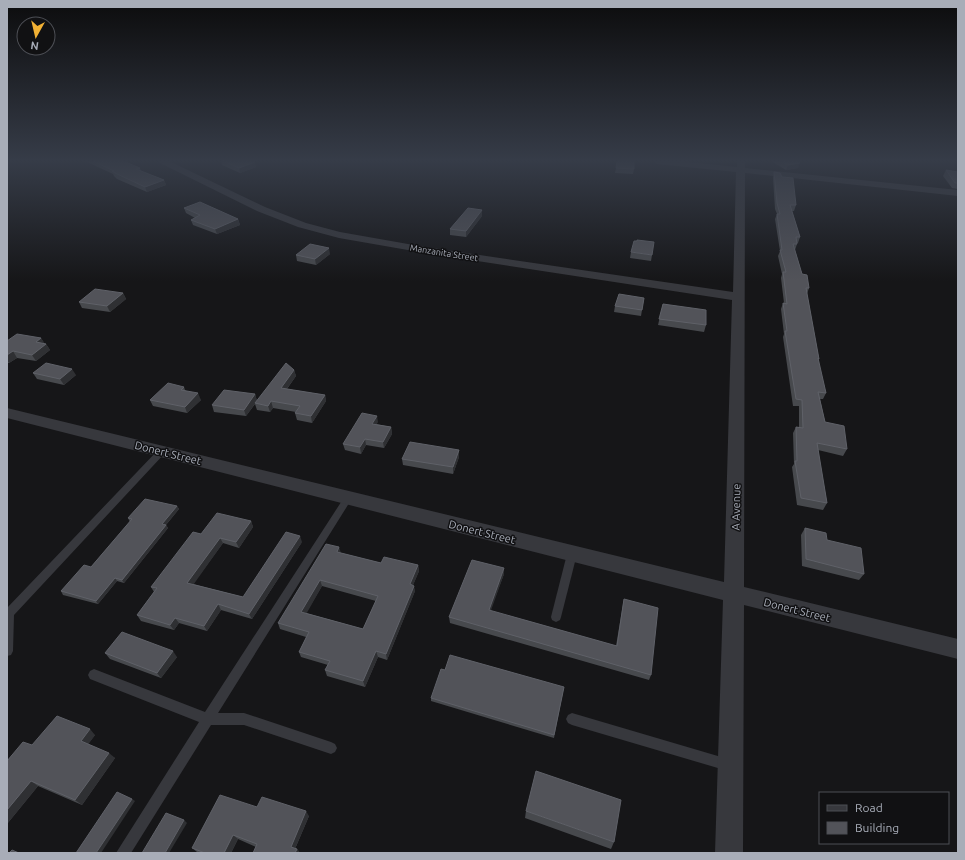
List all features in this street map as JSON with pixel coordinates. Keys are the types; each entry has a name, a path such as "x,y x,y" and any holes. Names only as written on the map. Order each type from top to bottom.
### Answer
{"street":[{"name":"Manzanita Street","path":"245,201 302,225 339,235 425,250 739,297"},
{"name":"A Avenue","path":"729,853 740,201"},
{"name":"Donert Street","path":"7,413 958,649"}],"lane":[{"path":"7,651 9,613 162,452"},
{"path":"123,853 348,498"},
{"path":"556,616 572,554"},
{"path":"94,675 208,719 244,719 331,748"},
{"path":"572,719 731,766"}],"building":[{"path":"777,201 796,201 796,205 790,205 800,237 796,237 797,244 793,244 802,274 807,275 809,288 806,288 819,359 818,358 826,393 818,392 825,422 844,426 847,449 817,443 827,503 801,498 795,461 797,461 796,427 803,428 802,400 796,399 785,331 787,331 783,303 787,304 783,272 786,272 780,250 782,250 777,214 780,214"},
{"path":"200,202 238,219 215,229 191,220 200,215 184,208"},
{"path":"468,208 482,210 466,231 450,229"},
{"path":"634,241 654,242 652,255 631,252"},
{"path":"310,244 329,248 315,259 296,255"},
{"path":"95,289 123,293 107,306 79,302"},
{"path":"619,294 644,298 642,310 615,306"},
{"path":"663,304 706,310 706,325 659,319"},
{"path":"17,334 41,338 36,342 46,344 32,355 13,351 7,355 7,341"},
{"path":"46,363 72,369 60,379 33,373"},
{"path":"286,363 294,370 281,388 325,395 311,416 295,413 300,406 271,401 268,406 255,403"},
{"path":"168,383 184,387 181,390 198,393 185,407 150,400"},
{"path":"224,390 255,394 244,410 212,405"},
{"path":"362,413 377,416 372,424 391,427 383,442 365,439 360,447 343,444"},
{"path":"410,442 459,450 453,467 402,459"},
{"path":"145,499 177,506 162,524 166,525 122,580 115,578 96,601 61,591 84,565 91,567 132,519 128,518"},
{"path":"217,513 251,521 236,542 220,538 187,583 243,597 286,532 300,536 249,614 218,604 204,626 175,618 170,625 137,615 157,588 151,587 193,532 201,534"},
{"path":"805,528 826,533 827,540 861,548 864,574 806,559"},
{"path":"326,544 339,547 337,552 381,563 384,557 418,565 410,584 414,586 386,654 376,651 363,681 325,670 330,661 299,652 309,632 278,623","holes":["320,580 378,596 363,629 301,612"]},
{"path":"472,560 504,568 489,610 617,646 624,599 658,608 651,675 449,617"},
{"path":"122,632 173,651 157,673 105,653"},
{"path":"450,655 564,687 554,735 431,698 441,669 445,670"},
{"path":"57,716 90,729 81,741 109,753 75,800 31,781 7,810 7,761 23,742 32,745"},
{"path":"536,771 621,800 614,842 526,811"},
{"path":"117,792 132,799 96,853 76,853"},
{"path":"220,795 257,807 262,797 306,811 291,847 297,849 295,853 253,853 257,844 233,835 224,853 205,853 192,848"},
{"path":"166,813 184,820 165,853 142,853"},
{"path":"12,850 19,853 9,853"}]}
